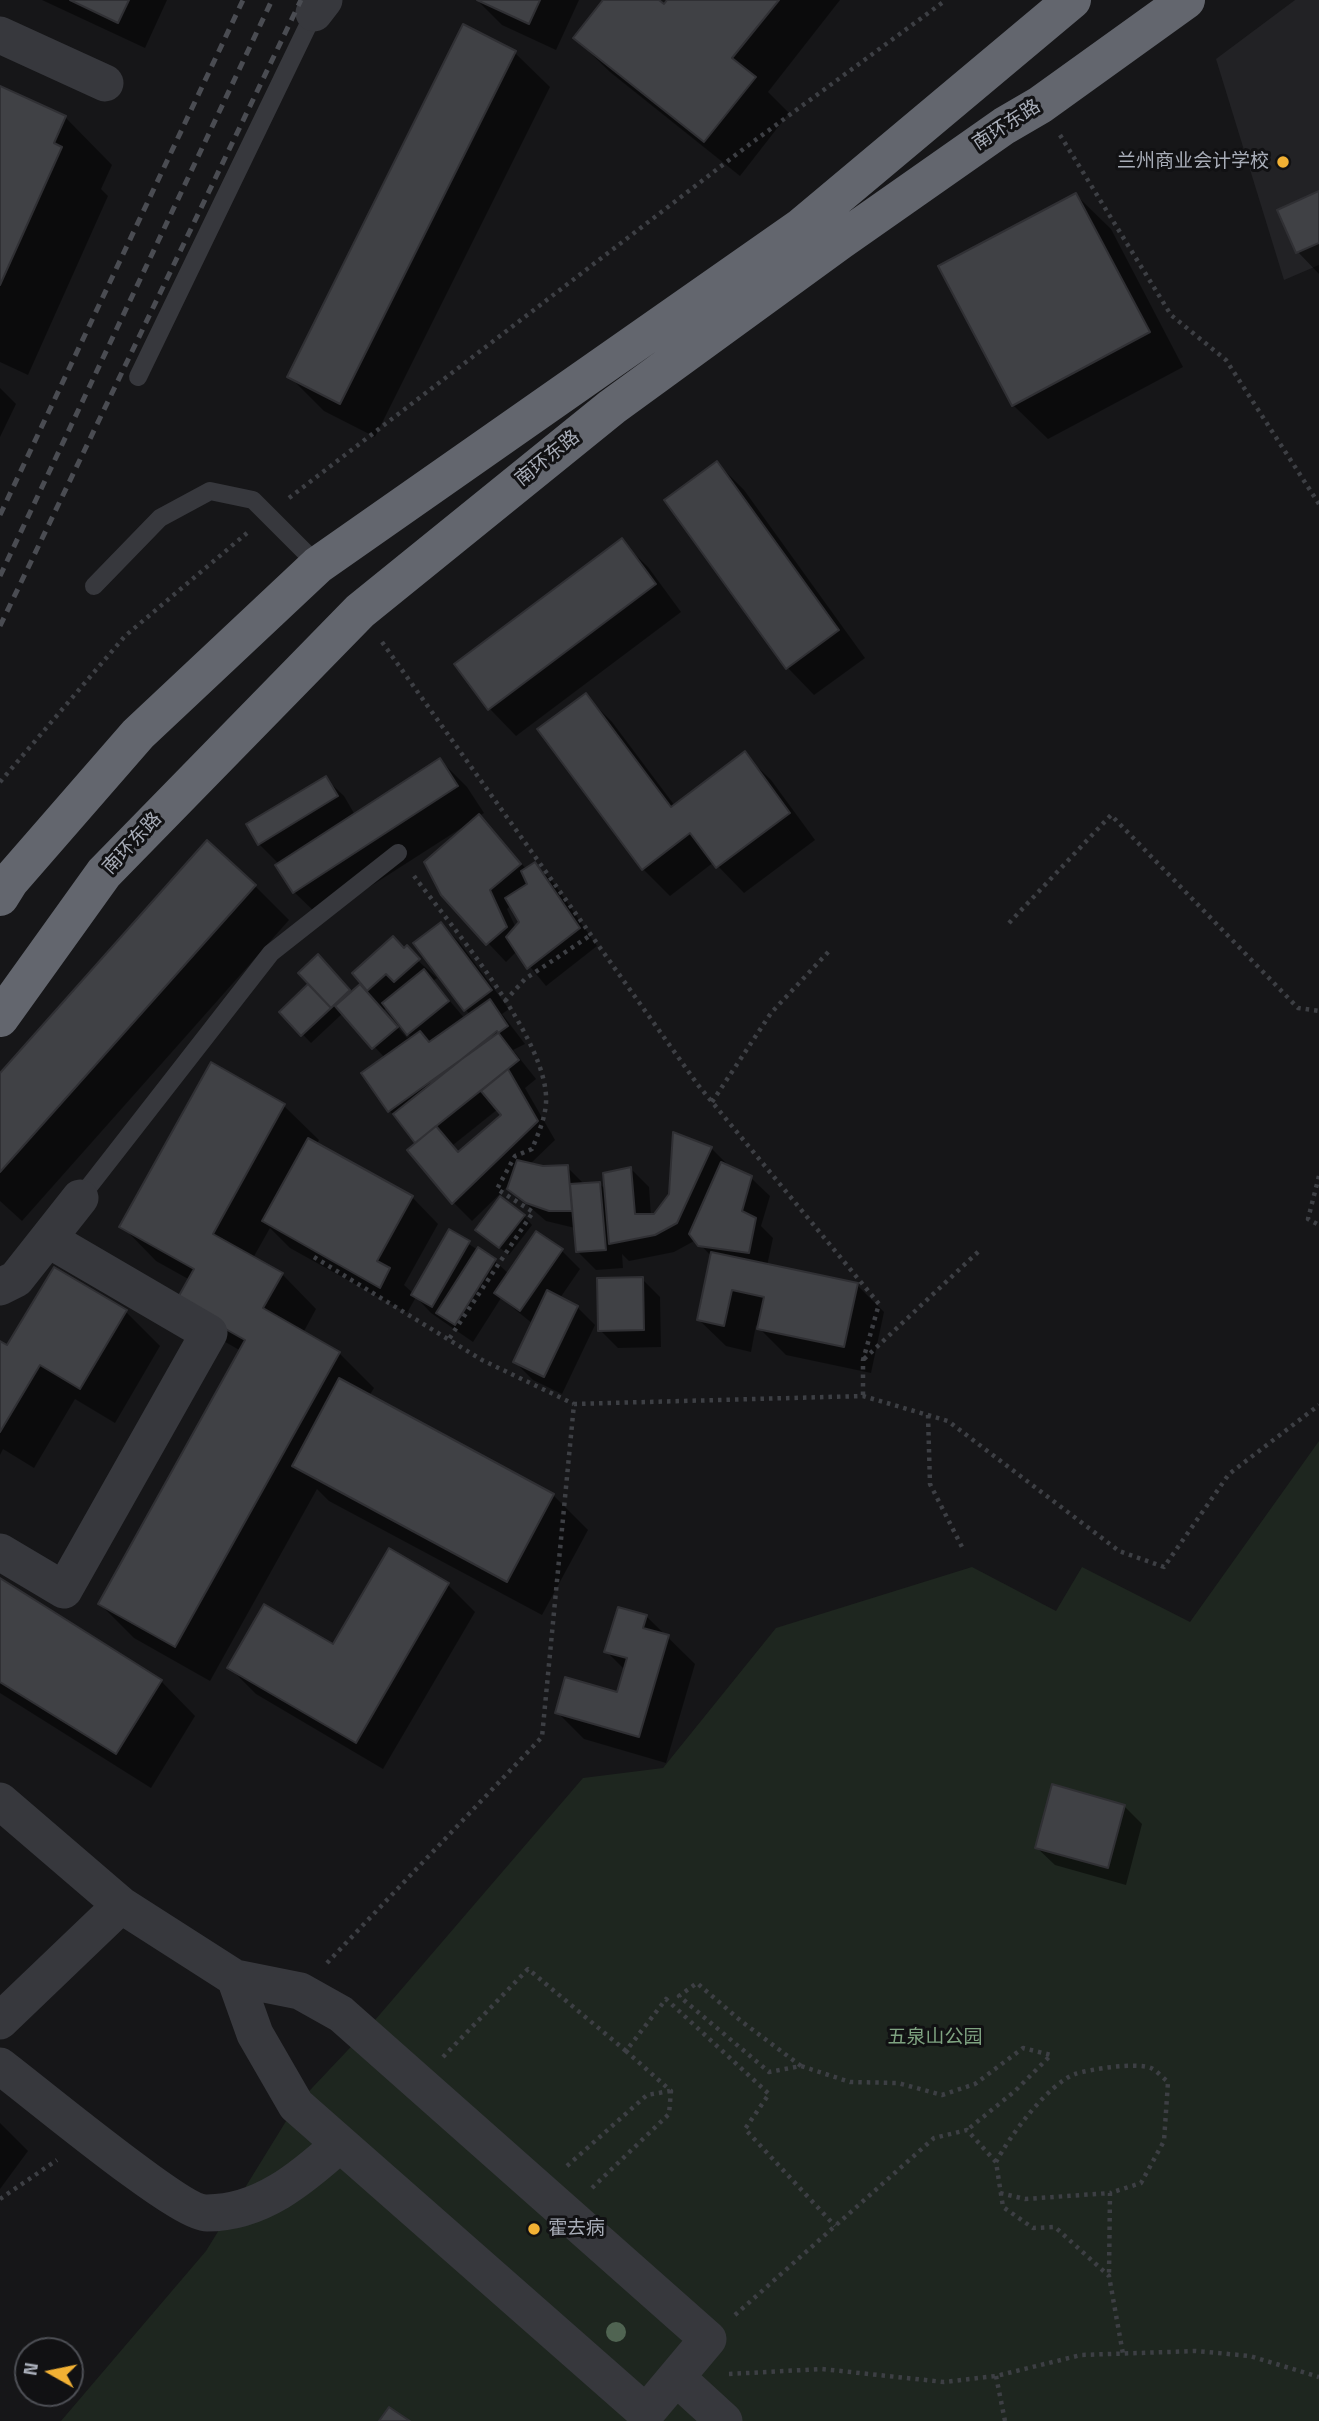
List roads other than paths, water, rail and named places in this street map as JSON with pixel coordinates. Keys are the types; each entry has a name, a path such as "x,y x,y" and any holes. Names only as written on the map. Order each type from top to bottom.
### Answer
{"highway":[{"path":"0,897 10,881 138,734 318,565 801,227 1072,0"},
{"name":"南环东路","path":"0,1018 104,873 360,611 611,407 840,241 1004,126 1040,105 1186,0"}],"street":[{"path":"0,35 105,83"},
{"path":"0,1287 16,1279 80,1198"},
{"path":"0,1552 64,1590 209,1332 48,1239"},
{"path":"0,1801 121,1905 236,1978 300,1991 341,2014 708,2339 646,2413 296,2105 255,2034 236,1978"},
{"path":"0,2021 121,1905"},
{"path":"0,2066 169,2197 204,2214 247,2208 300,2180 340,2144"},
{"path":"676,2377 723,2421"}],"lane":[{"path":"138,377 319,6"},
{"path":"94,586 160,518 210,491 253,500 318,565"},
{"path":"80,1198 271,953 398,853"}],"railway":[{"path":"0,515 243,0"},
{"path":"0,576 272,0"},
{"path":"0,626 301,0"}],"place":[{"name":"兰州商业会计学校","path":"1283,162"},
{"name":"霍去病","path":"534,2229"}],"park label":[{"name":"五泉山公园","path":"935,2038"}]}
